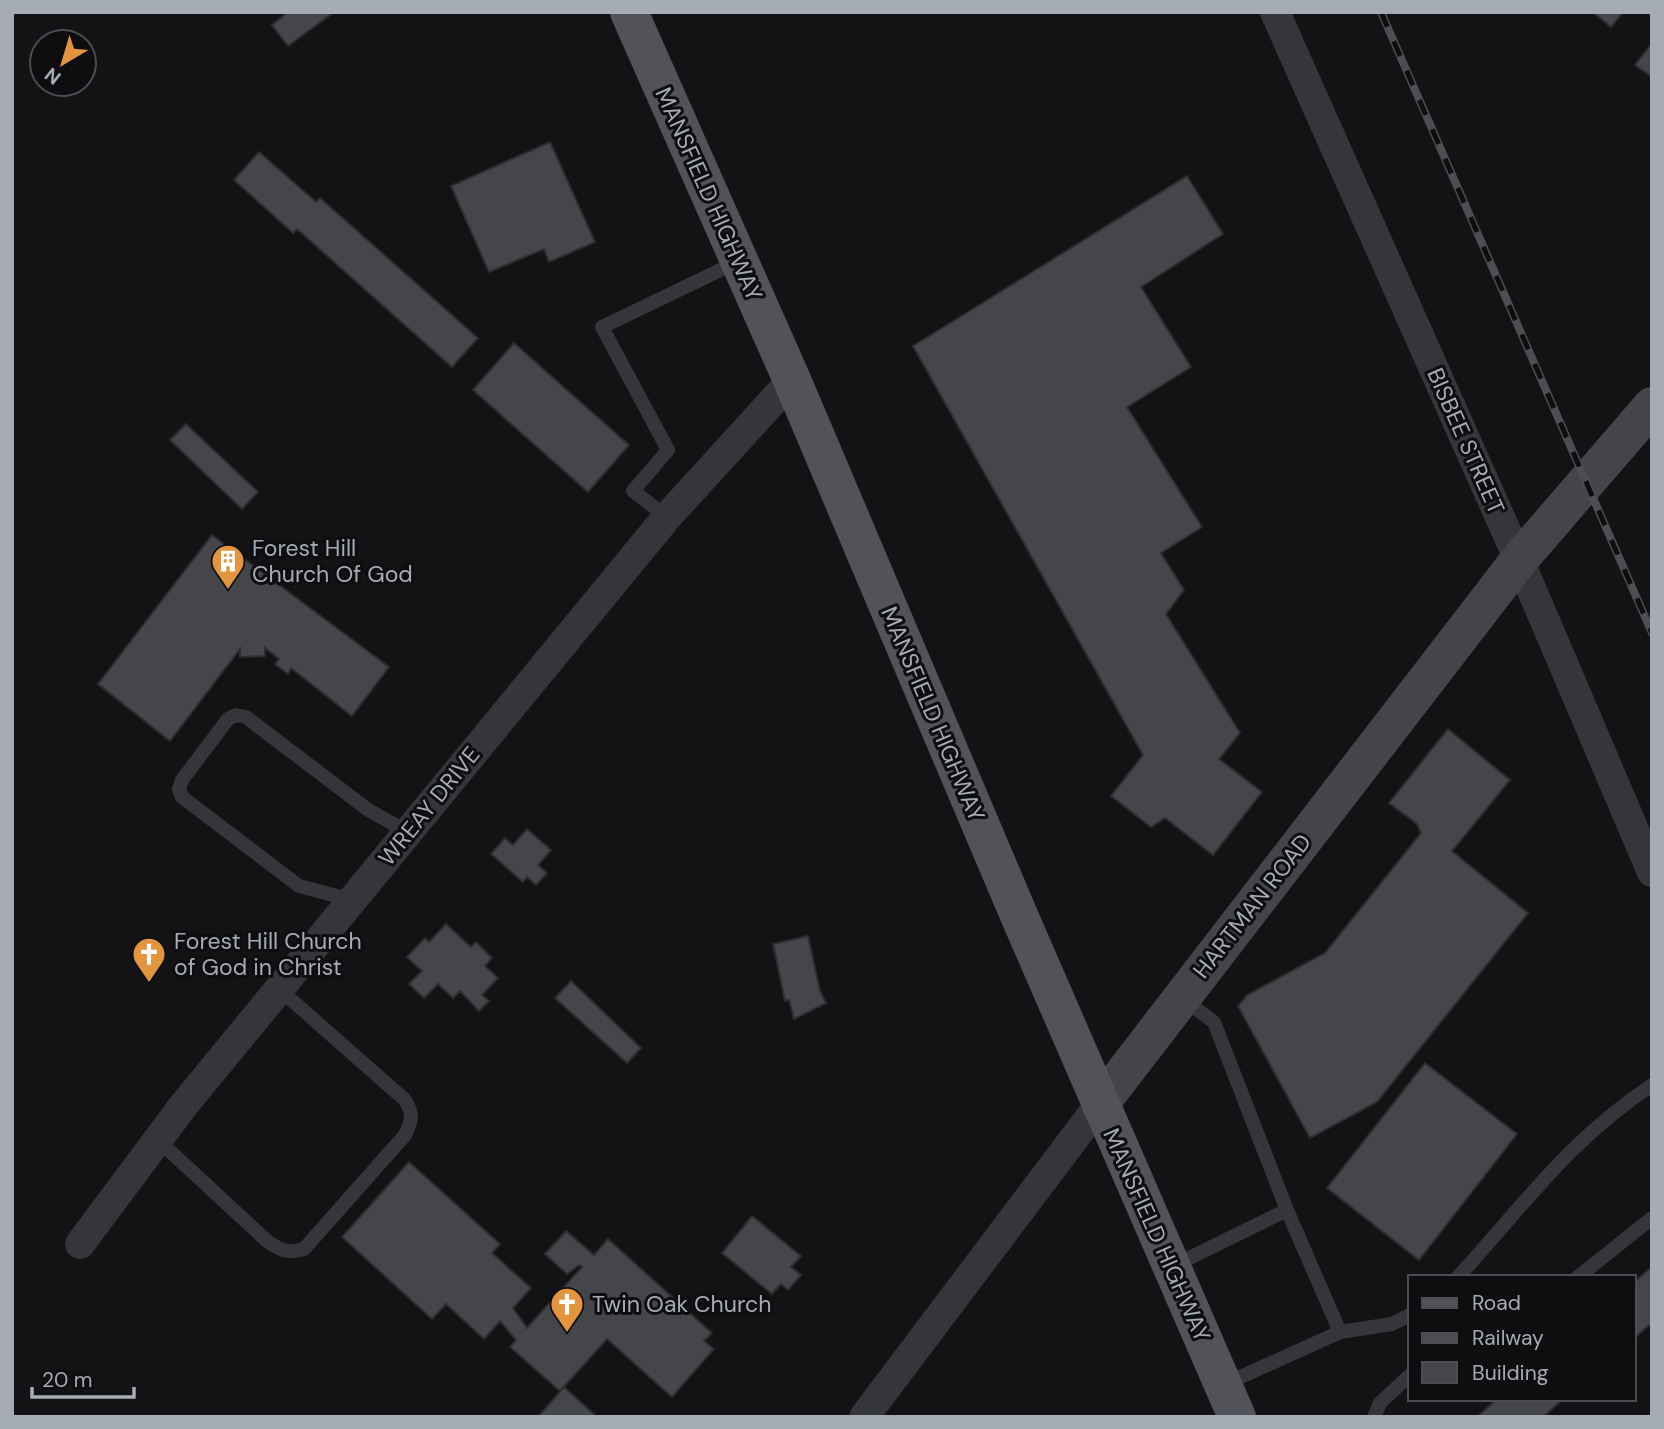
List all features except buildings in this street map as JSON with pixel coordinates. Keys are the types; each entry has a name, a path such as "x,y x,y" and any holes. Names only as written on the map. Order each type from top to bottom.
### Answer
{"main road":[{"name":"MANSFIELD HIGHWAY","path":"629,12 792,380 1100,1104 1230,1401"}],"street":[{"name":"BISBEE STREET","path":"1275,12 1519,560 1652,872"},
{"name":"WREAY DRIVE","path":"80,1244 158,1140 407,832 667,517 792,380"},
{"name":"HARTMAN ROAD","path":"864,1417 1100,1104 1519,560 1652,406"}],"lane":[{"path":"667,517 633,491 668,450 602,327 738,262"},
{"path":"352,900 299,886 182,797 179,789 182,780 228,719 236,715 246,717 367,809 407,832"},
{"path":"158,1140 267,1241 280,1250 292,1253 304,1249 405,1135 411,1123 412,1110 404,1099 279,989"},
{"path":"1182,998 1214,1022 1287,1210 1340,1332"},
{"path":"1460,1275 1550,1169 1605,1118 1652,1085"},
{"path":"1171,1267 1287,1210"},
{"path":"1581,1275 1652,1218"},
{"path":"1230,1401 1340,1332 1392,1324 1408,1316"},
{"path":"1374,1417 1380,1403 1408,1377"}],"railway":[{"path":"1381,12 1652,633"}],"place":[{"name":"Forest Hill Church Of God","path":"228,591"},
{"name":"Forest Hill Church of God in Christ","path":"149,984"},
{"name":"Twin Oak Church","path":"567,1334"}]}
